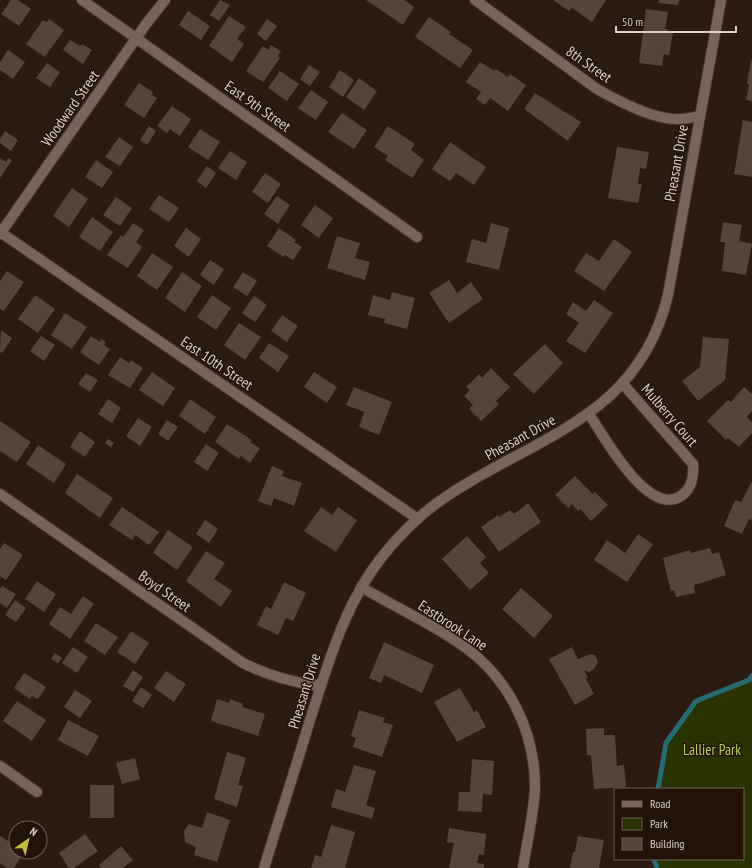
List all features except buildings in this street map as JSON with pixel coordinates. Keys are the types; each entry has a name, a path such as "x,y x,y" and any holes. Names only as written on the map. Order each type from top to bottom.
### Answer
{"street":[{"name":"East 9th Street","path":"82,0 417,236"},
{"name":"Woodward Street","path":"0,233 165,0"},
{"name":"8th Street","path":"475,0 597,89 610,96 634,107 666,117 681,120 700,116"},
{"name":"Pheasant Drive","path":"264,868 340,628 361,587 388,550 418,519 464,485 567,428 588,414 622,384 647,348 659,323 666,302 721,0"},
{"name":"East 10th Street","path":"0,233 418,519"},
{"name":"Mulberry Court","path":"588,414 616,456 636,481 657,498 673,500 683,495 692,480 693,464 622,384"},
{"name":"Boyd Street","path":"0,494 243,663 267,674 298,683 318,686 323,680"},
{"name":"Eastbrook Lane","path":"361,587 467,648 488,667 511,698 526,729 534,770 534,805 523,868"},
{"path":"0,766 37,792"}],"green space":[{"name":"Lallier Park","path":"752,676 752,868 657,868 654,860 744,860 744,788 658,788 666,743 696,701 749,680"}],"waterway":[{"path":"658,788 666,743 696,701 749,680 752,676"},
{"path":"654,860 657,868"}]}
